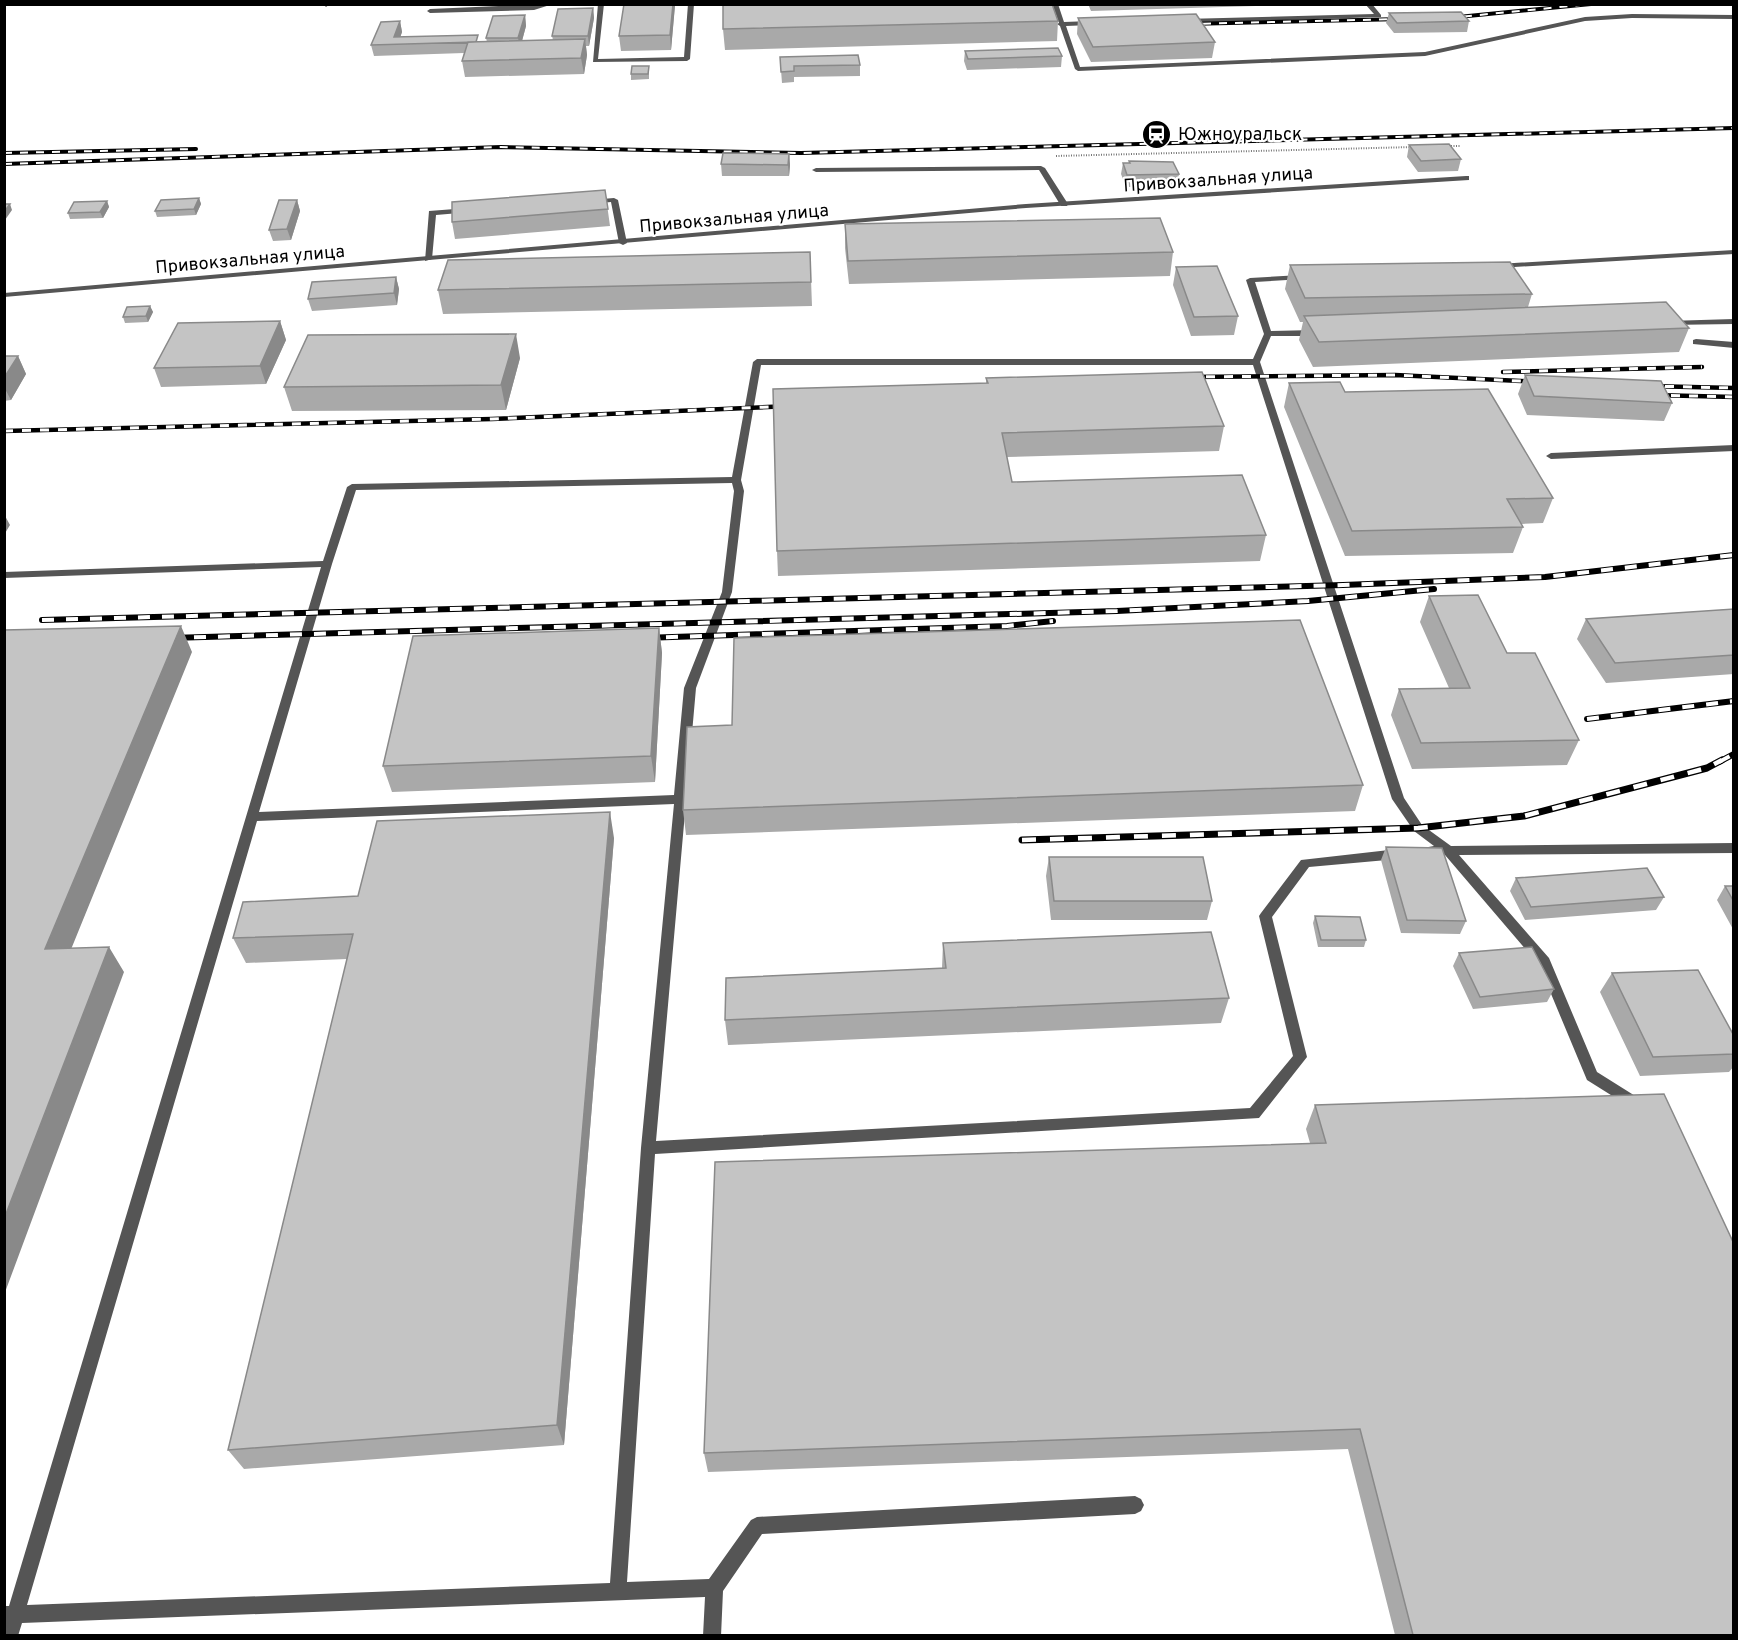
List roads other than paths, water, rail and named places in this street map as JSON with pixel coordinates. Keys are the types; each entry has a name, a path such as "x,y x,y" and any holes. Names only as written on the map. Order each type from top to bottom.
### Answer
{"street":[{"path":"430,10 534,8 550,4"},
{"path":"602,4 595,61 687,59 691,4"},
{"path":"1054,4 1078,69 1425,54 1585,19 1632,16 1734,17"},
{"path":"1178,21 1379,16 1368,4"},
{"path":"1060,24 1095,23"},
{"path":"816,170 1041,168 1064,204"},
{"name":"Привокзальная улица","path":"4,295 1064,204 1466,178"},
{"path":"580,202 614,200 622,243"},
{"path":"428,259 432,213 478,210"},
{"path":"1486,267 1734,252"},
{"path":"1309,277 1250,280 1268,334 1256,362 1398,799 1418,828 1447,850 1544,962 1592,1076 1649,1113"},
{"path":"1662,323 1734,321"},
{"path":"1268,334 1328,332"},
{"path":"1696,342 1734,345"},
{"path":"618,1591 648,1148 690,688 727,592 739,491 736,480 758,362 1256,362"},
{"path":"1551,456 1734,448"},
{"path":"9,1635 10,1615 253,817 304,635 352,487 736,480"},
{"path":"4,575 327,564"},
{"path":"253,817 680,799"},
{"path":"648,1148 1254,1114 1300,1057 1265,916 1305,863 1447,850 1734,848"},
{"path":"712,1635 714,1588 757,1526 1135,1505"},
{"path":"10,1615 714,1588"}],"railway":[{"path":"1448,18 1591,4"},
{"path":"1187,24 1403,19"},
{"path":"4,164 501,147 801,153 1734,128"},
{"path":"4,153 196,149"},
{"path":"1503,372 1702,367"},
{"path":"1188,377 1395,375 1539,382"},
{"path":"1647,386 1734,388"},
{"path":"1653,395 1734,397"},
{"path":"4,431 492,419 790,406"},
{"path":"42,620 1343,585 1545,577 1734,555"},
{"path":"170,638 1117,611 1308,601 1434,589"},
{"path":"642,638 1007,626 1053,621"},
{"path":"1587,719 1734,701"},
{"path":"1719,762 1734,754"},
{"path":"1022,840 1418,828 1524,816 1707,768 1722,760"}],"place":[{"name":"Южноуральск","path":"1157,134"}]}
